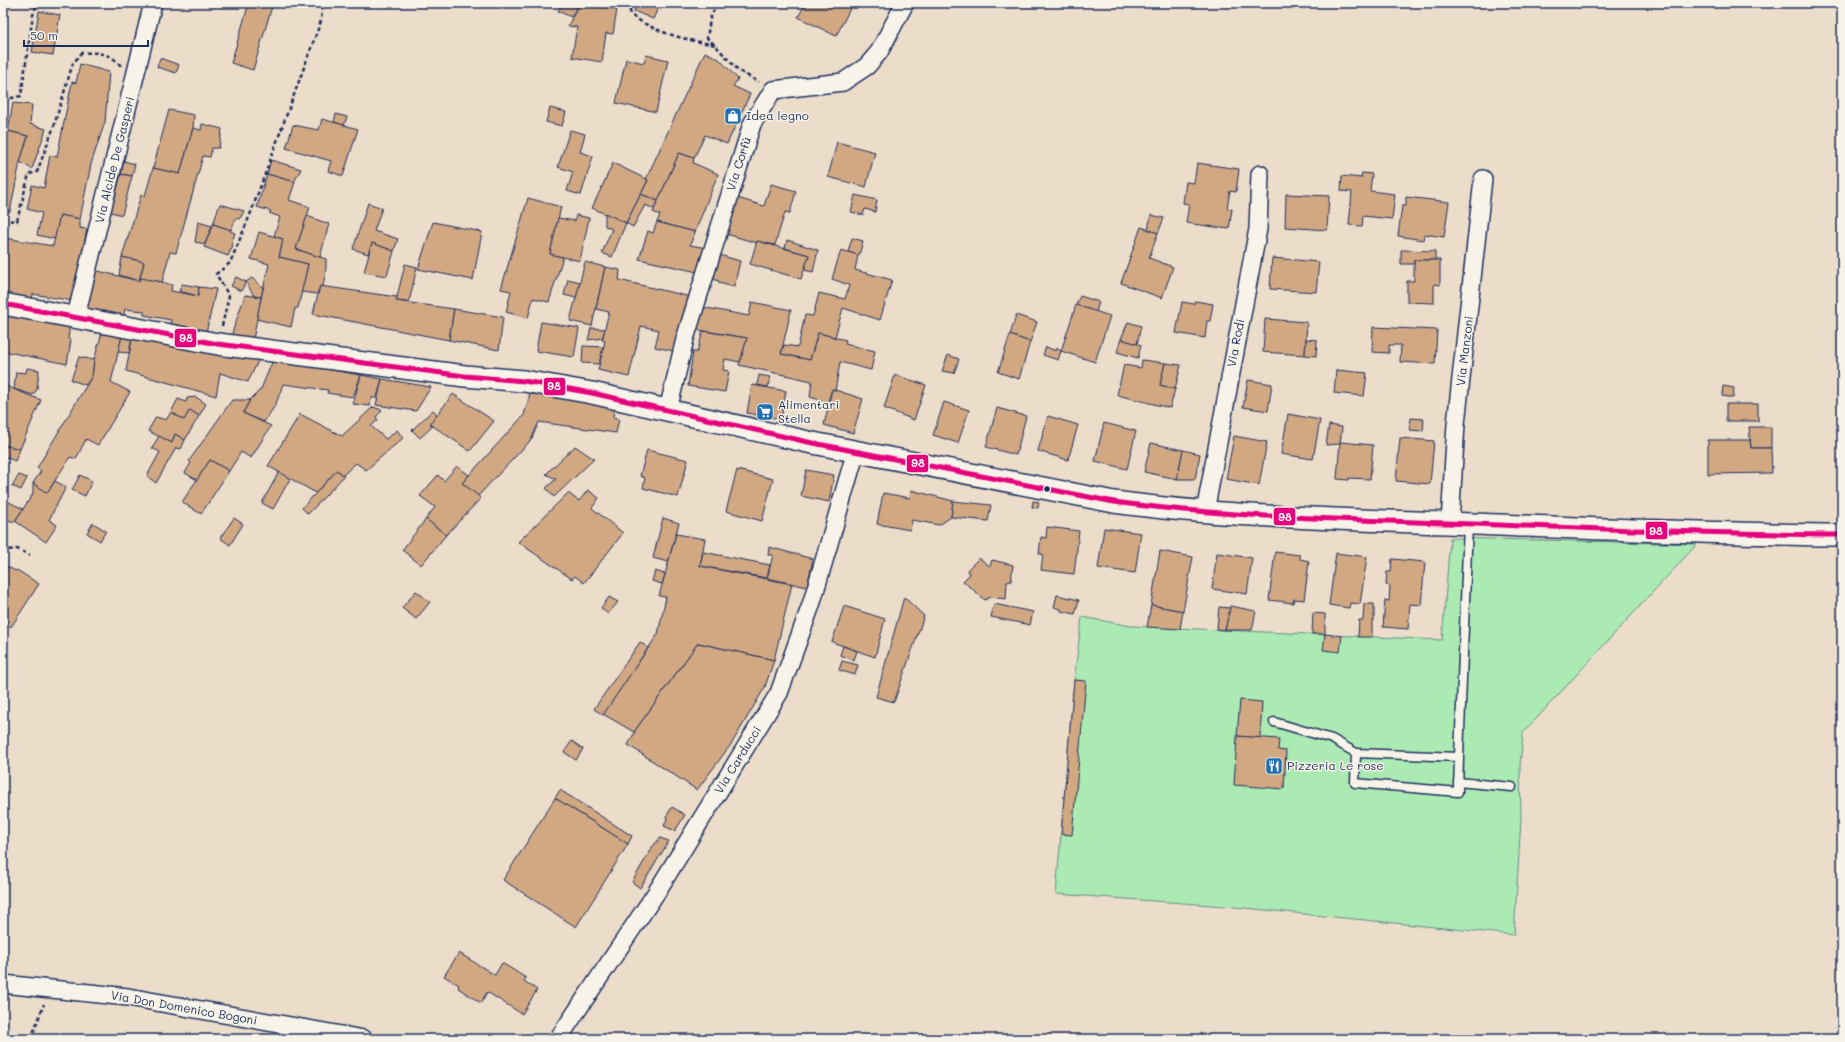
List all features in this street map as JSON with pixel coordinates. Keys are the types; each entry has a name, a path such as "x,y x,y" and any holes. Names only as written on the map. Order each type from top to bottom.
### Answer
{"street":[{"name":"Via Alcide De Gasperi","path":"76,316 153,3"},
{"path":"773,90 843,82 867,66 880,52 905,3"},
{"name":"Via Corfù","path":"668,410 685,339 752,124 773,90"},
{"name":"Via Rodi","path":"1205,512 1258,229 1260,174"},
{"name":"Via Manzoni","path":"1459,523 1456,424 1483,179"},
{"path":"3,304 76,316 218,344 465,376 524,381 592,393 808,442 1114,502 1205,512 1715,534 1842,535"},
{"name":"Via Carducci","path":"558,1039 656,893 779,693 811,605 856,451"},
{"name":"Via Don Domenico Bogoni","path":"3,984 128,997 364,1039"}],"lane":[{"path":"1356,753 1355,783 1458,792 1459,523"},
{"path":"1274,722 1332,739 1356,753 1459,757"},
{"path":"1458,782 1512,787"}],"path":[{"path":"3,116 7,99 21,96 33,15 37,3"},
{"path":"218,344 229,296 216,274 230,263 250,215 321,20 322,9 314,3"},
{"path":"628,3 631,16 645,25 686,40 716,46"},
{"path":"717,3 710,19 707,38 739,70 773,90"},
{"path":"3,220 17,221 29,174 37,172 53,129 73,63 82,53 101,52 118,62 123,69"},
{"path":"3,553 6,550 17,549 30,556"},
{"path":"31,1039 49,989"}],"green space":[{"path":"1450,538 1697,544 1523,733 1520,765 1521,819 1514,935 1225,906 1056,894 1074,680 1082,617 1131,626 1442,640"}],"building":[{"path":"249,3 273,3 253,70 231,63"},
{"path":"563,3 599,3 598,6 579,4 571,17 558,11"},
{"path":"637,3 652,3 659,6 653,19 634,11"},
{"path":"806,3 853,3 836,36 798,17"},
{"path":"579,4 617,9 613,34 606,33 602,62 572,57 577,27 568,26"},
{"path":"39,11 60,15 53,55 32,52"},
{"path":"705,52 719,59 738,79 733,86 750,94 727,144 705,135 694,158 679,153 658,201 641,194 648,180 646,179"},
{"path":"646,55 668,60 656,112 616,103 626,59 644,63"},
{"path":"160,58 179,65 176,73 157,67"},
{"path":"80,64 109,72 105,122 91,164 80,219 60,215 55,239 37,235 42,213 27,209 32,185 44,188 50,155 57,157 72,82 76,83"},
{"path":"13,103 32,105 30,124 46,129 32,169 20,162 28,136 8,131"},
{"path":"550,108 566,112 562,126 546,122"},
{"path":"169,110 194,115 193,128 180,174 153,168"},
{"path":"336,114 347,117 344,125 334,122"},
{"path":"322,119 358,129 343,176 328,171 331,161 286,148 293,125 319,130"},
{"path":"202,124 222,129 219,148 212,148 210,157 203,156 176,253 170,252 162,282 140,278 144,262 122,257 141,195 145,196 153,168 180,174 193,128 201,130"},
{"path":"570,130 585,134 580,152 593,156 581,195 567,191 573,172 558,167"},
{"path":"8,131 28,136 20,162 10,212 3,211 3,154"},
{"path":"837,142 875,152 866,187 828,177"},
{"path":"679,153 694,158 693,163 718,174 695,232 657,222 660,215 653,212"},
{"path":"271,160 301,169 294,182 267,174"},
{"path":"124,161 135,164 132,176 121,174"},
{"path":"613,163 648,180 626,223 592,208"},
{"path":"1197,163 1239,169 1236,192 1230,191 1227,208 1232,209 1229,229 1186,223 1189,204 1183,203 1186,182 1194,183"},
{"path":"1362,173 1372,174 1370,191 1395,194 1392,219 1363,216 1362,226 1349,225 1352,192 1341,191 1342,176 1361,178"},
{"path":"121,174 132,176 122,215 111,212"},
{"path":"267,174 295,182 289,200 310,207 296,249 326,259 323,287 320,286 317,294 301,292 308,264 279,257 283,239 274,236 280,217 269,213 271,211 257,207"},
{"path":"771,184 796,191 790,213 785,212 775,245 757,241 757,243 723,233 734,197 764,206"},
{"path":"641,194 658,201 654,209 645,205 633,227 626,223"},
{"path":"1286,194 1329,196 1327,230 1285,227"},
{"path":"855,195 877,200 875,212 865,209 863,215 851,212"},
{"path":"1406,197 1449,202 1444,237 1424,234 1423,240 1398,236 1402,206 1406,206"},
{"path":"528,198 561,207 550,254 563,257 549,302 533,298 528,318 506,312 511,291 501,289"},
{"path":"368,203 382,208 374,231 398,239 394,251 372,243 368,254 353,249"},
{"path":"220,204 244,211 240,219 236,218 231,230 213,224"},
{"path":"605,213 626,223 612,257 602,253 612,229 605,226"},
{"path":"60,215 80,219 80,228 87,229 73,301 33,294 32,301 3,296 3,246 5,238 53,246"},
{"path":"576,215 589,218 580,261 550,254 558,218 575,221"},
{"path":"1151,215 1164,218 1158,233 1148,230"},
{"path":"307,216 329,224 320,257 296,249"},
{"path":"198,222 212,226 205,244 195,242"},
{"path":"433,222 482,232 473,280 418,269"},
{"path":"657,222 695,232 690,245 707,248 702,273 639,259 648,231 653,233"},
{"path":"213,224 231,230 230,231 235,233 231,244 233,245 228,256 204,247"},
{"path":"1141,227 1158,233 1149,258 1173,267 1162,298 1121,283"},
{"path":"259,232 283,239 279,257 308,264 298,308 295,308 291,327 256,319 269,264 251,259"},
{"path":"852,238 863,241 859,255 848,252"},
{"path":"787,240 818,250 813,272 804,270 809,255 785,248"},
{"path":"757,241 809,255 801,279 750,264"},
{"path":"372,243 394,251 387,276 364,272"},
{"path":"841,250 858,255 855,270 892,280 880,320 843,308 835,337 818,333 810,360 781,354 784,345 798,347 805,315 813,316 819,293 845,299 849,285 832,279"},
{"path":"1401,250 1435,251 1435,260 1414,260 1414,264 1401,264"},
{"path":"716,254 740,261 734,287 719,283 719,281 710,278"},
{"path":"122,257 144,262 139,281 119,275"},
{"path":"1272,258 1319,262 1316,292 1270,289"},
{"path":"1414,260 1440,260 1440,285 1434,284 1434,303 1407,302 1407,281 1414,281"},
{"path":"585,262 605,267 592,326 570,321"},
{"path":"405,264 417,267 409,302 396,301"},
{"path":"605,267 620,270 619,280 691,297 674,351 655,347 659,330 641,326 629,377 598,370 605,341 602,340 609,312 596,309"},
{"path":"94,270 139,281 140,278 162,282 172,285 171,291 198,296 199,287 216,289 206,333 170,327 171,320 144,315 144,311 125,309 123,319 86,310"},
{"path":"236,277 246,282 241,291 231,286"},
{"path":"252,278 263,288 261,297 254,296 246,282"},
{"path":"568,279 580,282 576,298 564,295"},
{"path":"182,284 199,287 198,296 179,291"},
{"path":"320,286 397,297 396,301 454,309 449,340 313,314"},
{"path":"245,295 261,297 253,340 231,336"},
{"path":"1080,296 1099,302 1096,312 1076,305"},
{"path":"1195,301 1213,304 1210,321 1207,321 1205,338 1176,333 1182,302 1194,304"},
{"path":"752,302 791,310 781,354 810,360 818,333 846,340 845,344 875,351 871,370 840,362 835,391 832,389 828,402 810,397 812,381 739,365 747,338 693,329 701,307 749,316"},
{"path":"1076,305 1110,316 1095,362 1061,351"},
{"path":"454,309 503,317 499,350 449,340"},
{"path":"3,313 70,324 68,339 71,340 67,364 3,351"},
{"path":"1016,315 1037,322 1030,342 1010,335"},
{"path":"1265,319 1307,322 1305,355 1263,352"},
{"path":"541,322 579,328 574,357 536,351"},
{"path":"1128,322 1141,326 1137,344 1121,339"},
{"path":"1373,327 1437,330 1435,364 1400,362 1401,345 1389,345 1389,353 1372,352"},
{"path":"591,328 605,329 602,338 588,340"},
{"path":"103,329 123,332 111,382 130,392 98,445 86,439 76,459 70,457 47,493 33,483 41,471 37,468 92,376 94,360"},
{"path":"703,331 747,338 740,362 725,359 723,370 729,371 725,392 688,386 693,352 697,352"},
{"path":"123,332 133,334 129,353 118,352"},
{"path":"133,334 259,359 248,382 220,373 216,396 126,371"},
{"path":"1010,335 1030,342 1019,379 998,372"},
{"path":"1121,339 1141,345 1138,358 1117,352"},
{"path":"1306,339 1317,340 1316,356 1305,355"},
{"path":"583,346 603,347 599,364 582,363"},
{"path":"1046,347 1056,351 1057,348 1061,351 1058,360 1043,355"},
{"path":"948,355 959,359 954,373 942,371"},
{"path":"79,357 94,360 92,376 86,385 71,380"},
{"path":"273,360 361,375 353,397 327,393 328,390 283,384 276,404 264,422 243,413 250,400 261,389"},
{"path":"1142,360 1165,363 1160,385 1175,389 1170,408 1117,395 1124,365 1141,368"},
{"path":"1165,363 1181,365 1175,389 1160,385"},
{"path":"27,368 39,370 37,389 33,395 14,389 16,372 26,373"},
{"path":"1336,370 1367,373 1364,396 1334,393"},
{"path":"361,375 382,379 377,398 371,398 370,406 353,404"},
{"path":"759,375 770,377 768,387 757,385"},
{"path":"895,375 926,385 914,420 884,408"},
{"path":"382,379 431,387 416,411 376,405"},
{"path":"1248,380 1272,384 1268,411 1243,407"},
{"path":"3,385 41,400 20,449 3,445"},
{"path":"752,385 786,391 781,419 747,413"},
{"path":"1723,386 1734,388 1733,398 1722,396"},
{"path":"832,389 863,399 853,433 824,425"},
{"path":"531,390 615,405 613,417 619,419 616,433 539,422 531,440 478,496 462,483 524,415"},
{"path":"453,394 494,421 470,451 430,424"},
{"path":"196,397 206,404 199,416 190,410 184,420 171,412 178,399 186,402 187,398"},
{"path":"232,400 250,400 243,413 271,426 251,458 241,452 229,471 210,460 197,480 185,473 191,463 189,461"},
{"path":"944,402 969,410 958,443 933,435"},
{"path":"1726,404 1758,404 1758,421 1726,421"},
{"path":"373,407 382,410 376,417 378,420 371,426 386,439 397,430 403,438 366,470 356,463 343,475 337,470 316,493 268,466 300,414 342,436"},
{"path":"997,408 1026,416 1016,455 986,447"},
{"path":"190,410 199,416 185,440 175,434 172,443 148,431 156,417 166,420 171,412 184,420"},
{"path":"433,410 437,414 430,424 433,426 420,438 412,430"},
{"path":"1288,414 1320,420 1313,459 1281,454"},
{"path":"1048,416 1078,425 1068,460 1038,451"},
{"path":"1411,418 1424,419 1423,431 1410,430"},
{"path":"1104,423 1136,431 1127,469 1095,461"},
{"path":"1329,425 1342,427 1340,444 1326,445"},
{"path":"1749,427 1771,427 1771,448 1751,448"},
{"path":"175,434 185,440 181,449 176,448 156,483 147,476 160,452 152,448 159,436 172,443"},
{"path":"1234,436 1267,442 1259,485 1226,479"},
{"path":"1400,438 1434,441 1430,484 1396,481"},
{"path":"1708,440 1750,440 1751,448 1771,448 1772,473 1708,474"},
{"path":"1340,442 1373,445 1370,479 1337,479"},
{"path":"1151,443 1183,450 1177,479 1144,472"},
{"path":"3,445 20,449 15,461 3,456"},
{"path":"575,446 594,459 554,497 546,488 556,479 546,474"},
{"path":"647,450 688,460 678,497 643,488 645,478 640,476"},
{"path":"1183,450 1200,454 1195,479 1177,479"},
{"path":"210,460 229,471 201,514 182,502"},
{"path":"457,466 469,475 462,483 481,498 446,535 426,519 435,507 420,496 438,475 444,481"},
{"path":"337,470 344,476 308,514 302,508"},
{"path":"737,470 773,479 762,521 726,511"},
{"path":"806,470 834,475 829,502 801,496"},
{"path":"279,472 290,479 273,509 262,503"},
{"path":"19,475 27,478 21,490 12,486"},
{"path":"80,475 92,481 85,496 72,490"},
{"path":"55,481 66,487 49,520 57,525 46,542 15,521 33,494 33,483 47,493"},
{"path":"588,490 599,498 592,508 623,533 584,583 575,576 572,579 518,542 568,493 579,501"},
{"path":"911,490 953,501 951,517 939,525 912,520 910,530 877,524 883,493 910,498"},
{"path":"3,499 23,509 14,522 3,518"},
{"path":"953,501 991,505 988,521 951,517"},
{"path":"1033,501 1039,502 1038,508 1032,507"},
{"path":"234,518 243,524 230,545 220,538"},
{"path":"663,518 679,523 668,562 653,558"},
{"path":"426,519 446,535 421,565 402,550"},
{"path":"93,523 106,531 100,541 87,533"},
{"path":"1047,527 1079,531 1074,574 1041,570 1043,554 1039,554 1041,537 1046,538"},
{"path":"1104,528 1141,533 1135,573 1098,568"},
{"path":"676,534 705,539 700,566 792,584 774,660 698,643 634,732 603,714 658,634 666,597 659,596"},
{"path":"769,547 813,559 807,587 767,578 773,555 768,555"},
{"path":"1160,551 1193,557 1183,611 1151,605"},
{"path":"703,552 770,565 767,578 700,566"},
{"path":"1275,552 1300,555 1300,559 1309,561 1304,600 1294,599 1293,603 1269,600"},
{"path":"1217,553 1252,558 1247,594 1212,589"},
{"path":"1336,553 1367,557 1360,604 1350,603 1349,608 1329,605"},
{"path":"979,558 990,566 992,560 1013,565 1011,581 1007,582 1006,599 990,597 985,600 963,581 970,574 967,570"},
{"path":"1392,559 1425,562 1421,605 1410,604 1408,629 1383,627 1385,600 1389,601 1390,586 1386,585 1387,572 1391,572"},
{"path":"7,566 15,571 17,570 39,584 11,627 3,622 3,590 5,587 3,585 3,572"},
{"path":"655,571 665,574 662,584 652,581"},
{"path":"416,591 430,602 416,619 402,608"},
{"path":"1057,595 1079,600 1075,614 1061,611 1061,609 1054,607"},
{"path":"609,597 618,602 608,614 601,608"},
{"path":"904,597 924,616 894,702 876,697"},
{"path":"994,604 1033,612 1030,625 991,617"},
{"path":"1364,604 1374,604 1372,637 1358,637 1359,620 1363,620"},
{"path":"1151,605 1183,611 1180,629 1147,627"},
{"path":"844,606 885,619 875,657 832,642"},
{"path":"1230,606 1256,611 1252,630 1225,630"},
{"path":"1219,607 1230,608 1225,630 1217,629"},
{"path":"1313,613 1325,614 1325,634 1312,634"},
{"path":"1325,634 1342,636 1340,652 1323,650"},
{"path":"640,642 648,648 603,715 594,709"},
{"path":"698,643 774,660 765,687 732,743 697,790 628,745 634,732"},
{"path":"843,646 857,651 854,660 840,655"},
{"path":"842,661 858,665 855,675 839,670"},
{"path":"1074,680 1086,681 1072,835 1061,834"},
{"path":"1240,700 1262,702 1260,738 1237,736"},
{"path":"1237,736 1279,739 1278,750 1286,751 1284,789 1234,785"},
{"path":"572,741 583,749 576,760 564,752"},
{"path":"560,790 632,836 628,844 555,798"},
{"path":"555,798 628,844 576,927 503,880"},
{"path":"672,807 685,815 675,831 664,826 667,819 666,817"},
{"path":"660,838 669,841 640,888 632,882 649,853 648,852"},
{"path":"459,953 495,975 502,963 526,978 524,981 537,990 522,1014 487,992 481,1003 458,988 459,985 444,976"}],"transit line":[{"name":"98","path":"3,304 218,344 465,376 524,381 592,393 808,442 1114,502 1197,511 1322,519 1694,532 1842,535"}],"place":[{"name":"Idea legno","path":"733,116"},
{"name":"Alimentari Stella","path":"765,412"},
{"name":"Pizzeria Le rose","path":"1274,766"}]}
